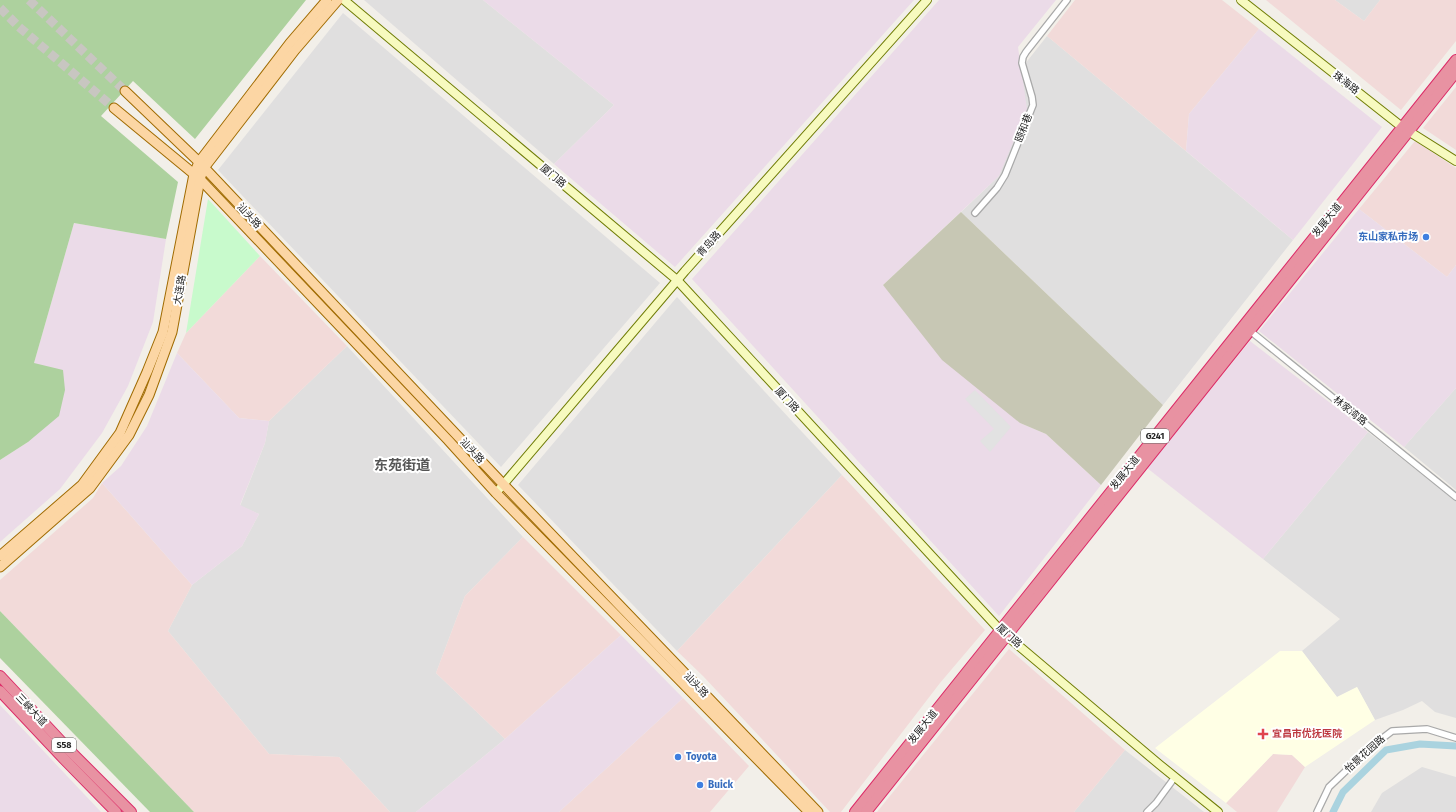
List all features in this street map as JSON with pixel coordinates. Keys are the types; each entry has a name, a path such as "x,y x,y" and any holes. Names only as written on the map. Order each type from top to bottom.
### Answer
{"highway":[{"name":"发展大道","path":"1407,128 1456,60"},
{"name":"发展大道","path":"855,812 1003,632 1407,128 1456,72"},
{"name":"发展大道","path":"866,812 1003,632"},
{"name":"三峡大道","path":"0,676 70,752 131,812"},
{"name":"三峡大道","path":"0,691 116,812"}],"main road":[{"name":"大连路","path":"0,556 82,485 120,433 163,332 197,177 201,165 290,43 327,0"},
{"name":"大连路","path":"201,165 338,0"},
{"name":"汕头路","path":"125,91 201,165 503,484 818,812"},
{"name":"汕头路","path":"114,108 197,177 448,440 496,493 810,812"},
{"name":"大连路","path":"0,567 90,488 128,435 149,395 172,332 197,177"}],"street":[{"name":"厦门路","path":"344,0 677,280 1003,632 1218,812"},
{"name":"青岛路","path":"496,493 677,280 927,0"},
{"name":"颐和巷","path":"975,212 997,188 1005,175 1033,105 1022,63 1023,57 1066,0"},
{"name":"珠海路","path":"1241,0 1407,128 1456,161"},
{"name":"珠海路","path":"1248,0 1407,128 1456,156"},
{"name":"林家湾路","path":"1246,328 1456,497"},
{"name":"怡景花园路","path":"1317,812 1330,787 1371,747 1392,731 1427,729 1456,738"},
{"path":"1147,812 1156,803 1175,777"}],"shaded area":[{"path":"364,0 483,0 614,105 554,164"},
{"path":"483,0 914,0 675,267 554,164 614,105"},
{"path":"939,0 1056,0 1018,47 1027,109 999,176 883,285 1020,423 1046,434 1101,485 999,616 692,279"},
{"path":"1075,0 1222,0 1259,29 1189,114 1186,151 1047,36"},
{"path":"1266,0 1335,0 1364,21 1380,0 1456,0 1456,41 1401,110"},
{"path":"1335,0 1380,0 1364,21"},
{"path":"343,13 660,283 501,467 218,170"},
{"path":"1259,29 1382,127 1293,240 1186,151 1189,114"},
{"path":"1047,36 1293,240 1163,405 961,212 999,176 1021,69"},
{"path":"1456,87 1456,150 1423,128"},
{"name":"东山家私市场","path":"1415,141 1456,168 1456,265 1447,277 1359,209"},
{"path":"1359,209 1447,277 1456,265 1456,388 1404,447 1259,331"},
{"path":"961,212 1163,405 1101,485 1046,434 1020,423 942,360 883,285"},
{"path":"74,223 166,239 153,322 128,386 102,433 60,489 0,542 0,460 28,442 34,363"},
{"path":"260,256 347,346 269,421 239,418 177,353 186,333"},
{"path":"677,297 842,475 677,651 518,485"},
{"path":"1250,341 1368,432 1263,559 1147,468"},
{"path":"347,346 523,537 465,596 436,673 505,739 416,812 390,812 339,757 269,754 168,631 192,585 242,546 259,514 240,506 265,443 269,421"},
{"path":"177,353 239,418 269,421 265,443 240,505 259,514 242,546 192,585 102,483 121,466 147,426"},
{"path":"1456,388 1456,490 1404,447"},
{"path":"975,390 1011,427 990,452 980,441 994,429 965,399"},
{"path":"1368,432 1456,501 1456,718 1435,712 1422,701 1403,710 1375,720 1357,687 1337,697 1302,651 1340,619 1263,559"},
{"path":"842,475 985,630 940,683 841,812 830,812 703,676 677,651"},
{"path":"102,483 192,585 168,631 269,754 339,757 390,812 194,812 0,611 0,580 93,498"},
{"path":"523,537 621,635 505,739 436,673 465,596"},
{"path":"621,635 683,698 559,812 416,812 505,739"},
{"path":"1009,649 1125,750 1074,812 877,812"},
{"name":"宜昌市优抚医院","path":"1280,651 1302,651 1337,697 1357,687 1375,720 1305,767 1292,755 1273,754 1226,803 1155,748"},
{"path":"683,698 749,766 710,812 559,812"},
{"path":"0,705 101,812 0,812"},
{"path":"1125,750 1204,812 1074,812"},
{"path":"1273,754 1292,755 1305,767 1277,812 1237,812 1226,803"},
{"path":"1422,767 1456,777 1456,812 1371,812 1382,793"}],"green space":[{"path":"0,0 306,0 195,139 133,81 101,116 178,182 166,239 74,223 34,363 63,370 65,390 59,416 28,442 0,460"},
{"path":"208,199 260,256 186,333"},
{"path":"0,611 194,812 150,812 0,658"}],"waterway":[{"path":"1333,812 1343,792 1386,750 1420,744 1456,746"}],"tunnel":[{"path":"29,0 125,91"},
{"path":"0,8 19,27 114,108"}],"place":[{"name":"东山家私市场","path":"1426,237"},
{"name":"宜昌市优抚医院","path":"1263,734"},
{"name":"Toyota","path":"678,757"},
{"name":"Buick","path":"700,785"}],"district":[{"name":"东苑街道","path":"402,465"}]}
